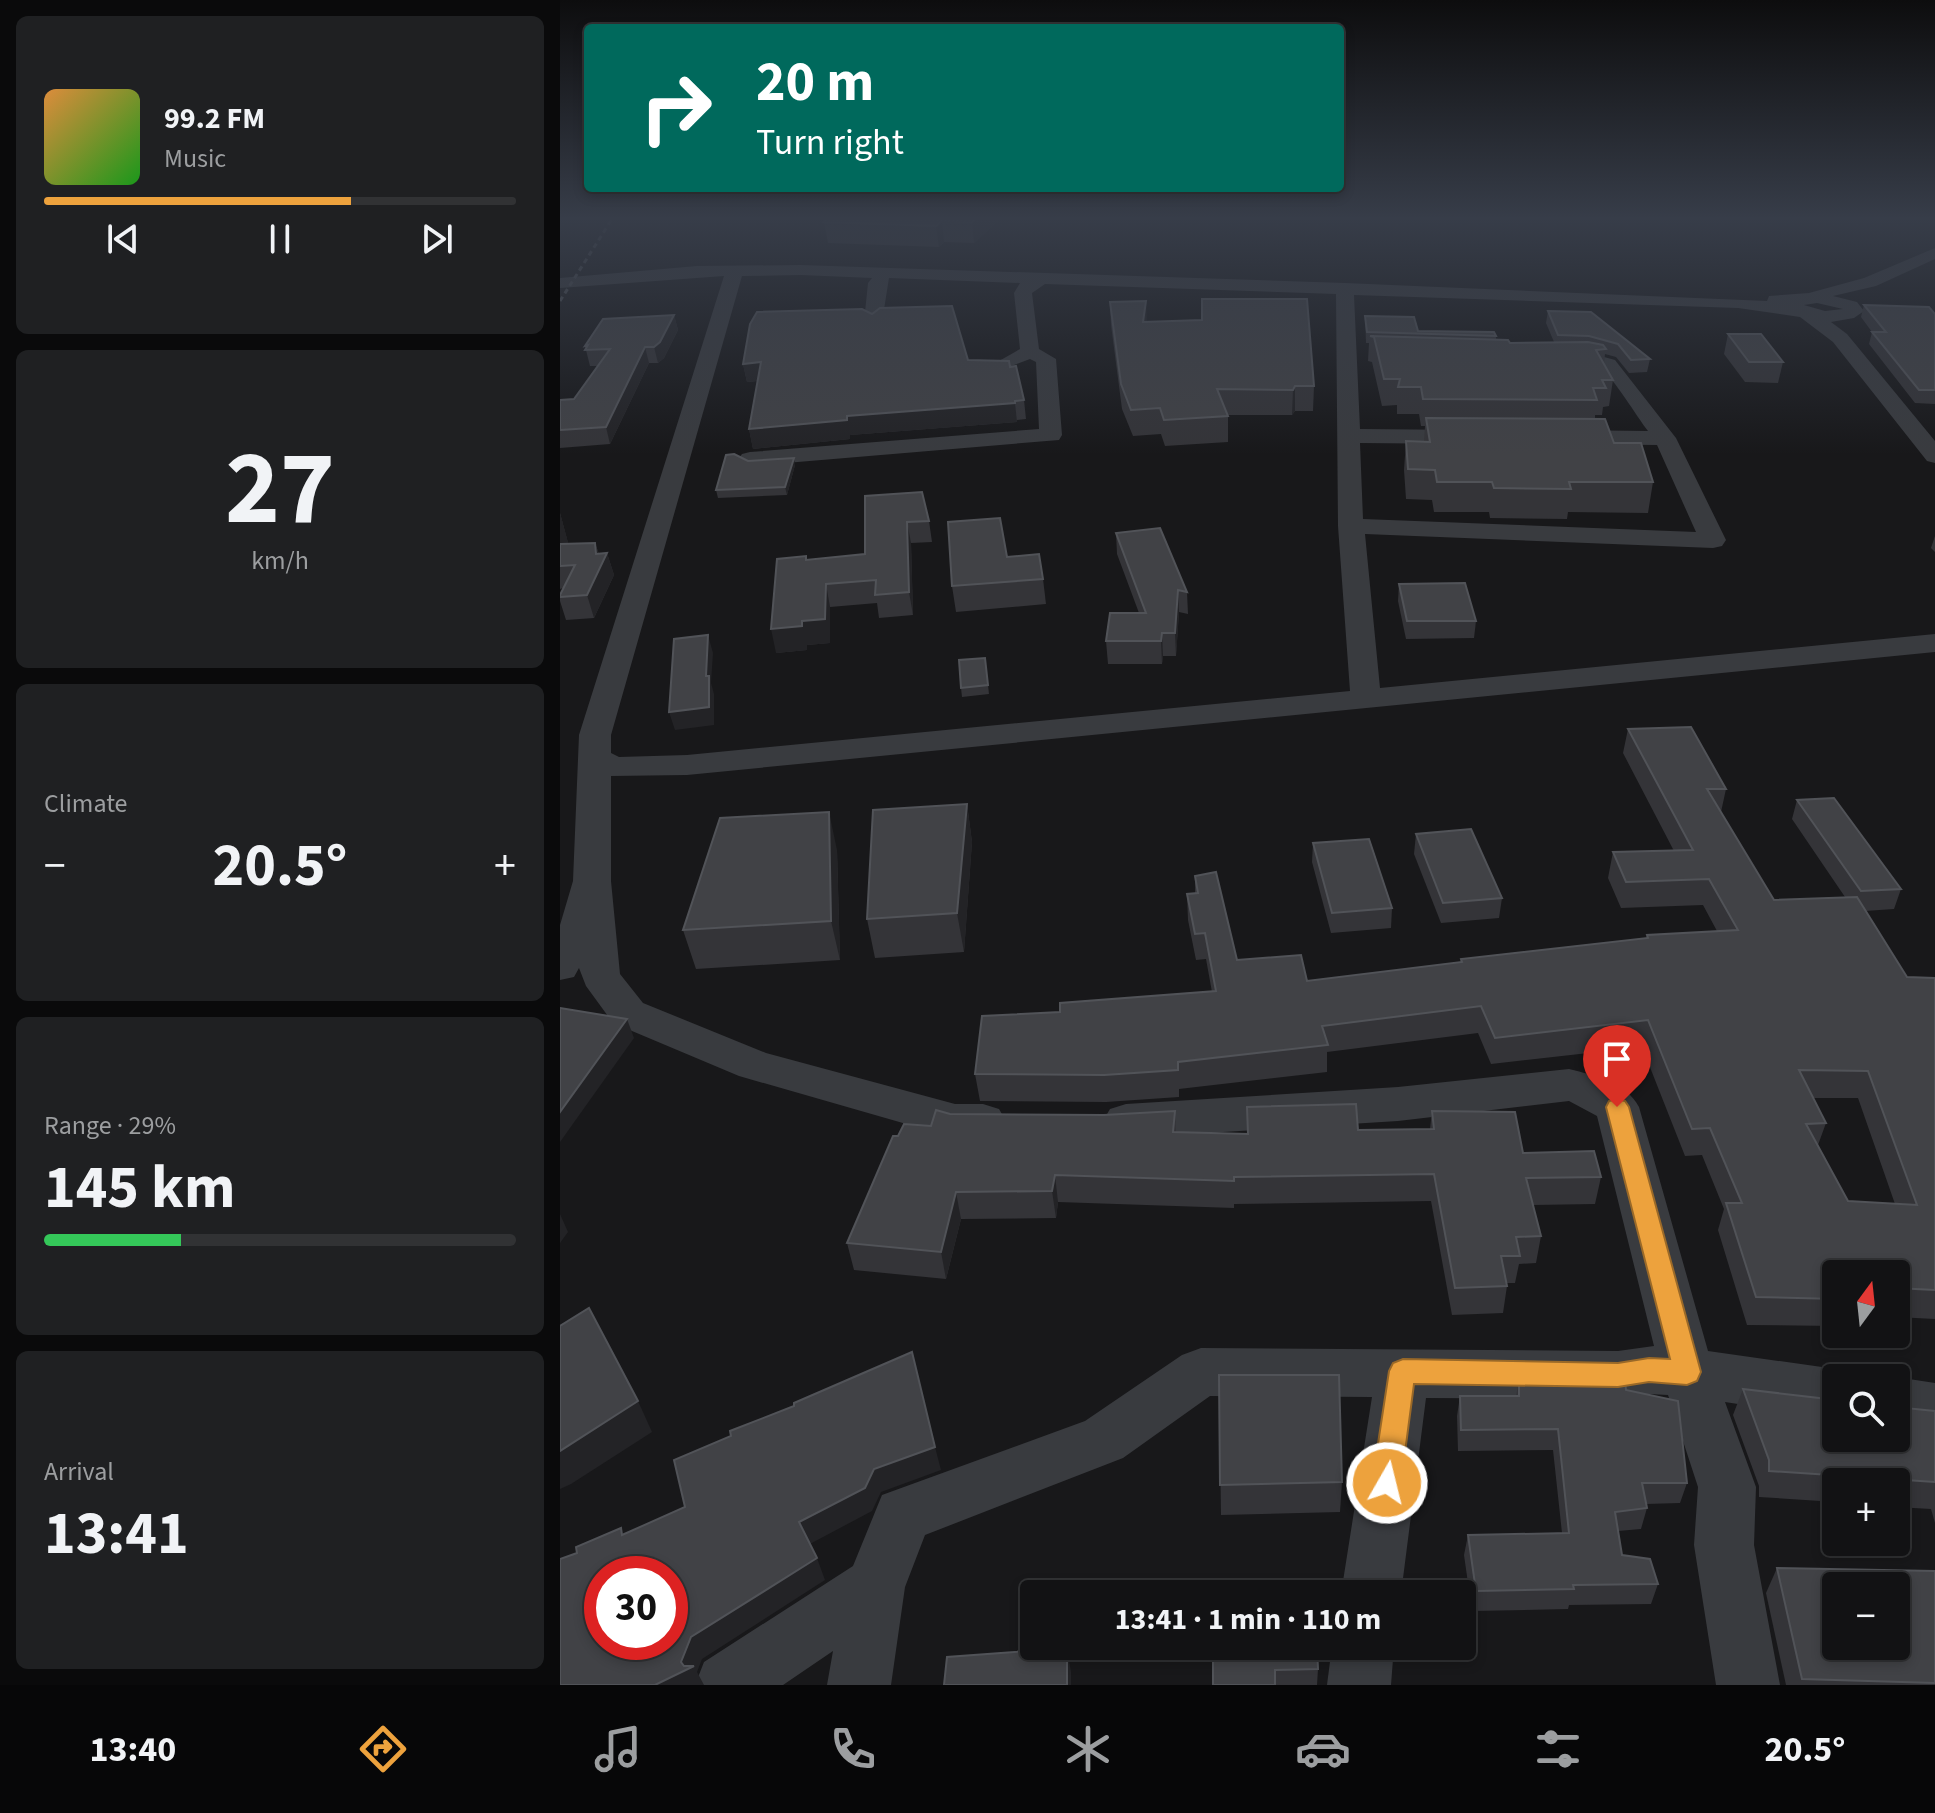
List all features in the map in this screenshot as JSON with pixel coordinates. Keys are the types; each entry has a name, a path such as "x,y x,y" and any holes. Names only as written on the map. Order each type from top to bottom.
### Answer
{"street":[{"path":"726,298 595,735 593,750 597,759 592,881 600,976 628,1013 754,1065 955,1121 1016,1122"},
{"path":"873,322 875,298"},
{"path":"1024,298 1030,352"},
{"path":"1347,298 1355,352 1349,436 1351,526 1366,699"},
{"path":"1597,298 1803,305 1855,310"},
{"path":"1803,305 1824,298"},
{"path":"1840,338 1862,298"},
{"path":"1803,305 1840,338 1935,456"},
{"path":"750,459 1051,435 1046,359 1043,355 1030,352 1020,359 986,367"},
{"path":"1351,526 1713,540 1665,438 1608,364 1586,358 1538,357"},
{"path":"1349,436 1487,437"},
{"path":"1533,437 1665,438"},
{"path":"597,759 614,767 687,765 1935,643"},
{"path":"560,967 579,926 592,881"},
{"path":"1091,1122 1398,1104 1569,1085 1596,1093 1617,1107 1687,1372 1727,1487 1724,1545 1748,1685"},
{"path":"859,1685 875,1587 903,1515 1103,1440 1201,1372 1403,1371 1618,1375 1649,1370 1687,1372 1822,1392"},
{"path":"1373,1580 1403,1371"},
{"path":"1910,1404 1935,1408"},
{"path":"727,1685 875,1587"}],"building":[{"path":"1202,299 1307,299 1314,386 1295,386 1293,390 1217,389 1228,416 1164,420 1160,408 1131,410 1121,384 1110,302 1146,301 1143,322 1202,320"},
{"path":"1864,305 1929,307 1935,314 1935,390 1919,390 1872,332 1886,332"},
{"path":"952,306 968,360 1009,361 1010,367 1016,366 1024,400 847,416 847,420 749,429 761,362 743,364 750,324 757,312 862,309 872,314 880,308"},
{"path":"1548,311 1591,312 1650,359 1631,360 1618,344 1589,336 1558,335"},
{"path":"674,315 660,342 654,347 645,347 606,427 560,430 560,400 574,399 610,349 585,350 603,319"},
{"path":"1365,316 1414,317 1418,331 1494,332 1496,336 1367,332"},
{"path":"1728,334 1761,334 1783,362 1749,362"},
{"path":"1370,336 1508,340 1510,343 1588,342 1603,345 1606,349 1596,350 1613,380 1602,380 1606,388 1593,388 1597,400 1423,399 1421,387 1398,387 1400,379 1384,379 1374,337"},
{"path":"1426,418 1605,419 1614,443 1641,443 1653,482 1569,482 1571,489 1494,488 1492,482 1437,482 1435,470 1408,469 1406,441 1430,442"},
{"path":"734,454 748,461 794,458 785,487 716,490 726,455"},
{"path":"922,492 929,521 907,522 909,592 875,595 876,580 826,584 825,619 802,621 802,626 771,629 777,559 806,556 806,560 865,554 865,496"},
{"path":"1000,518 1007,557 1039,554 1043,579 952,586 948,522"},
{"path":"1160,528 1187,592 1178,590 1175,633 1162,633 1161,641 1106,641 1110,613 1146,613 1116,533"},
{"path":"595,543 596,554 607,553 587,595 560,597 575,565 560,566 560,544"},
{"path":"1465,583 1476,621 1407,621 1399,584"},
{"path":"708,635 706,676 709,676 709,707 669,712 674,639"},
{"path":"985,658 988,685 961,688 959,660"},
{"path":"1691,727 1726,789 1707,789 1774,900 1857,897 1907,977 1935,978 1935,1290 1910,1289 1910,1260 1822,1260 1822,1299 1756,1297 1726,1203 1742,1203 1710,1128 1692,1129 1648,1020 1495,1038 1481,1006 1322,1026 1328,1045 1178,1062 1178,1070 1104,1075 975,1074 982,1016 1060,1012 1060,1003 1216,991 1205,933 1195,934 1187,894 1198,893 1195,876 1216,872 1237,960 1301,955 1307,981 1462,962 1461,959 1648,938 1647,935 1738,930 1709,879 1626,882 1613,852 1693,850 1628,729","holes":["1799,1070 1868,1071 1917,1205 1848,1201 1806,1124 1826,1123"]},
{"path":"1834,798 1901,889 1861,891 1797,800"},
{"path":"967,804 957,913 867,919 873,810"},
{"path":"829,812 831,921 683,930 720,818"},
{"path":"1471,829 1502,898 1443,903 1416,834"},
{"path":"1369,839 1392,908 1332,913 1313,843"},
{"path":"560,1008 627,1019 560,1112"},
{"path":"1356,1104 1358,1130 1434,1129 1432,1111 1515,1112 1523,1153 1594,1151 1601,1177 1526,1178 1541,1236 1516,1237 1520,1256 1501,1256 1507,1286 1455,1288 1434,1174 1234,1177 1234,1181 1055,1175 1052,1191 956,1192 941,1252 847,1243 893,1136 898,1136 904,1124 931,1126 936,1110 950,1114 1104,1115 1175,1111 1173,1132 1248,1134 1247,1107"},
{"path":"589,1308 638,1401 560,1451 560,1326"},
{"path":"912,1352 935,1447 874,1469 865,1488 799,1522 817,1558 691,1637 688,1644 688,1556 584,1556 584,1660 682,1660 684,1666 694,1666 655,1685 560,1685 560,1559 577,1553 576,1547 621,1528 622,1535 685,1507 674,1460 731,1436 730,1431 794,1406 794,1403"},
{"path":"1219,1375 1339,1375 1342,1482 1220,1485"},
{"path":"1519,1381 1625,1381 1626,1390 1678,1401 1687,1483 1642,1483 1647,1508 1615,1512 1622,1555 1650,1559 1658,1584 1476,1591 1468,1535 1569,1533 1558,1429 1461,1430 1460,1396 1519,1396"},
{"path":"1743,1389 1822,1398 1822,1452 1910,1452 1910,1408 1935,1411 1935,1482 1910,1480 1910,1468 1822,1468 1822,1475 1769,1471 1769,1460"},
{"path":"1777,1568 1935,1571 1935,1683 1802,1679"},
{"path":"1020,1652 1020,1660 1067,1660 1067,1685 944,1685 947,1657"},
{"path":"1213,1660 1318,1660 1318,1669 1275,1670 1275,1685 1213,1685"}],"route":[{"path":"1387,1483 1403,1371 1618,1375 1649,1370 1687,1372 1617,1107"}]}
